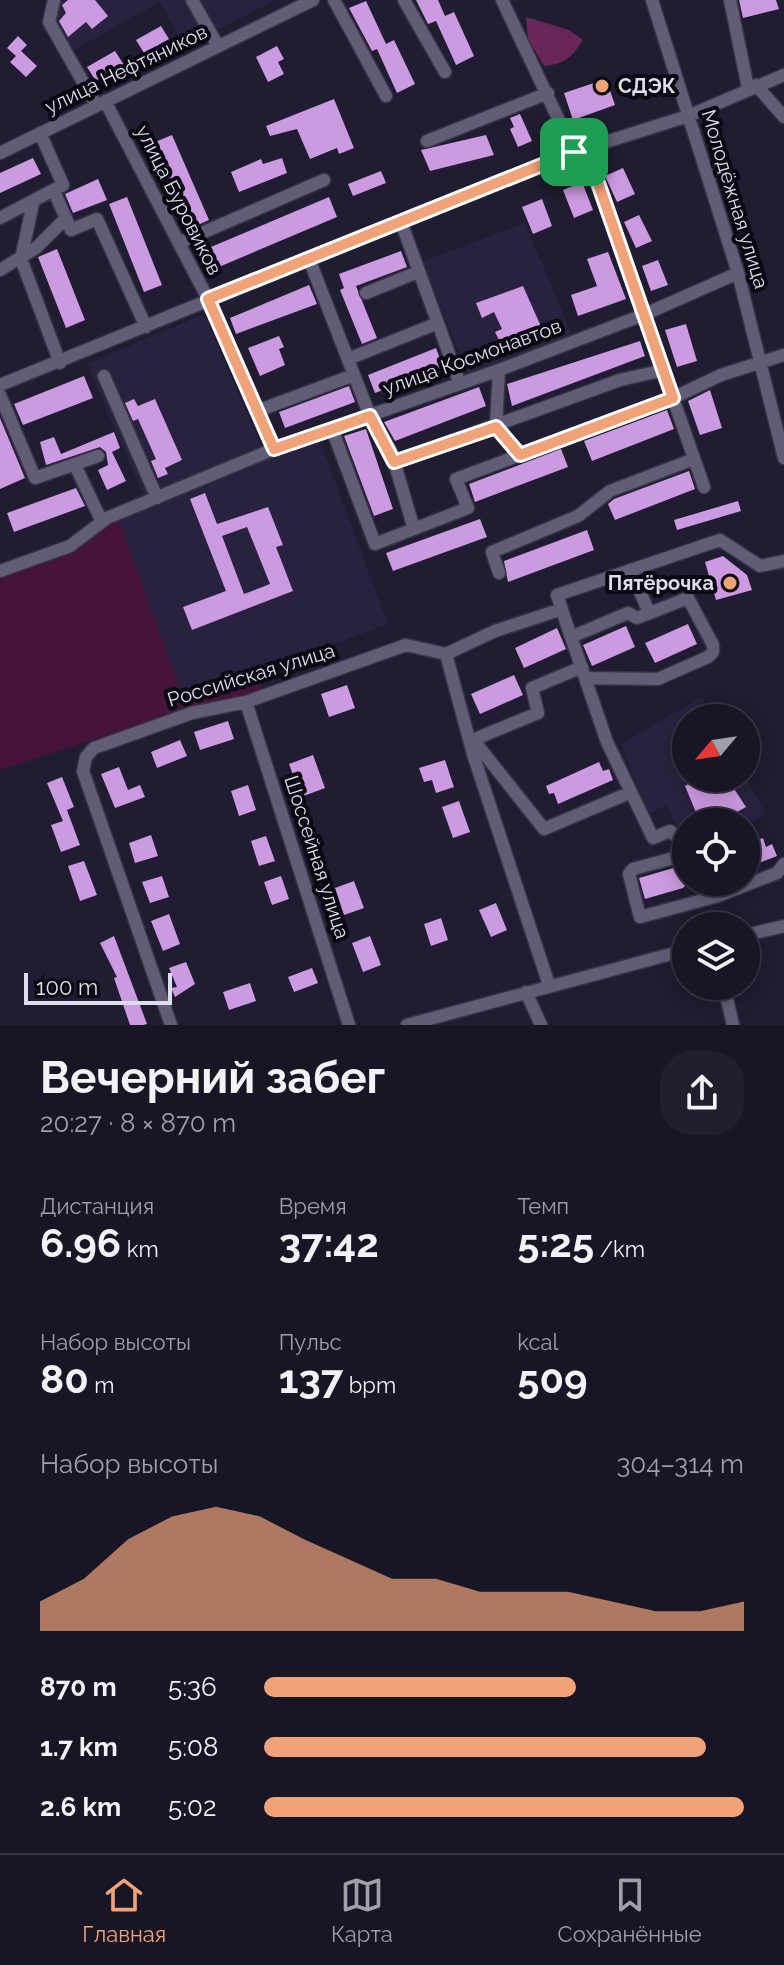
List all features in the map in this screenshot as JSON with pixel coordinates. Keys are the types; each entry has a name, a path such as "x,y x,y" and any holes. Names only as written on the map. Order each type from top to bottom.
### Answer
{"street":[{"name":"улица Буровиков","path":"54,0 49,22 101,103 179,243 208,299 274,449"},
{"path":"192,0 218,46"},
{"name":"улица Нефтяников","path":"0,153 313,0"},
{"path":"334,0 386,96"},
{"path":"404,0 445,72"},
{"path":"502,0 574,152 597,180 704,487"},
{"name":"Молодёжная улица","path":"652,0 738,273 784,458"},
{"path":"730,0 752,86 784,117"},
{"path":"0,385 574,152 688,116 752,86 784,75"},
{"path":"427,141 548,93"},
{"path":"0,218 63,185 40,133"},
{"path":"179,243 324,180"},
{"path":"54,191 71,230 97,219 146,327"},
{"path":"33,203 21,259 60,363"},
{"path":"0,270 21,259 66,218"},
{"path":"401,222 460,384"},
{"path":"309,259 370,416 394,462 414,529"},
{"path":"366,293 418,272"},
{"name":"улица Космонавтов","path":"0,571 70,546 102,522 274,449 499,370 643,315 738,273"},
{"path":"348,359 438,323"},
{"path":"332,429 375,544 468,508 456,479 673,398 761,360 784,355"},
{"path":"499,370 496,427 520,455"},
{"path":"394,462 620,380 664,370"},
{"path":"257,411 354,375"},
{"path":"104,376 157,498"},
{"path":"0,395 35,478 98,456"},
{"path":"499,573 492,552 578,516 610,491 694,459"},
{"path":"75,465 102,522"},
{"path":"672,833 653,838 629,793 559,610 557,595 720,540 760,566 784,561"},
{"path":"630,570 649,612"},
{"path":"471,748 538,713 532,688 584,672 658,679 713,652 695,605 688,598 637,618 628,613 571,637"},
{"path":"549,985 471,748 446,654 495,631 559,610"},
{"name":"Российская улица","path":"171,1025 83,771 86,757 94,748 192,713 246,702 406,645 446,654"},
{"name":"Шоссейная улица","path":"246,702 349,1025"},
{"path":"471,748 479,747 544,829 629,793"},
{"path":"672,859 633,869 629,874 640,917 718,896"},
{"path":"760,880 777,873 784,864"},
{"path":"760,932 784,926"},
{"path":"407,1025 672,954"},
{"path":"526,992 541,1025"},
{"path":"727,1000 733,1025"}],"shaded area":[{"path":"58,0 276,0 184,46 160,2 70,52 52,23"},
{"path":"526,17 569,30 583,40 567,59 544,66 528,39"},
{"path":"525,223 574,339 470,378 422,262"},
{"path":"204,314 261,446 144,497 87,364"},
{"path":"318,436 388,624 184,700 118,519"},
{"path":"118,519 184,699 258,672 263,690 171,714 0,770 0,574"},
{"path":"702,697 706,704 690,704"},
{"path":"672,714 672,792 754,792 766,814 760,817 760,808 672,808 672,816 666,805 649,814 621,744"}],"building":[{"path":"68,0 95,0 108,16 92,29 86,22 68,37 59,21 66,13 62,5"},
{"path":"416,0 438,0 445,16 454,12 474,56 456,65 436,21 428,24"},
{"path":"739,0 776,0 779,9 743,18"},
{"path":"366,1 386,44 394,40 415,84 397,93 377,49 372,51 349,8"},
{"path":"161,26 169,39 144,53 136,40"},
{"path":"18,36 27,45 21,51 37,66 26,77 10,62 16,56 7,48"},
{"path":"277,46 284,59 278,62 284,74 268,82 256,57"},
{"path":"115,51 124,65 96,81 87,67"},
{"path":"606,79 615,105 573,120 564,93"},
{"path":"334,99 354,148 339,154 337,148 310,159 297,129 270,136 266,126"},
{"path":"520,114 532,141 518,147 510,129 514,127 510,118"},
{"path":"172,135 209,220 191,228 155,142"},
{"path":"486,135 494,155 430,171 421,150"},
{"path":"33,158 41,174 0,193 0,173"},
{"path":"282,158 287,173 239,192 231,172 261,159 263,164"},
{"path":"623,168 635,194 617,202 605,176"},
{"path":"381,171 386,183 353,196 348,184"},
{"path":"98,179 107,200 73,213 65,194"},
{"path":"582,182 593,210 574,218 563,190"},
{"path":"127,197 162,285 144,292 109,204"},
{"path":"329,197 337,217 207,272 199,252"},
{"path":"542,199 552,226 533,234 522,207"},
{"path":"639,215 652,241 636,248 624,222"},
{"path":"57,249 85,320 66,328 38,257"},
{"path":"401,251 407,267 356,286 377,338 362,344 340,290 344,288 339,274"},
{"path":"608,252 626,299 578,316 571,295 597,286 587,259"},
{"path":"658,260 668,285 651,291 642,266"},
{"path":"309,285 317,304 236,334 230,318"},
{"path":"523,286 543,331 501,344 495,332 502,329 494,312 482,318 476,303"},
{"path":"686,324 697,361 677,367 665,330"},
{"path":"279,336 284,347 279,349 285,365 260,376 248,348"},
{"path":"640,341 645,356 512,406 507,384"},
{"path":"436,348 443,367 375,393 368,375"},
{"path":"84,376 93,398 23,425 14,404"},
{"path":"349,386 355,402 285,428 279,412"},
{"path":"479,387 486,406 395,441 384,422"},
{"path":"710,390 722,428 700,435 688,401"},
{"path":"134,399 138,406 155,399 182,460 165,468 168,474 158,478 151,461 156,459 138,419 133,421 125,403"},
{"path":"667,410 674,429 592,461 584,441"},
{"path":"0,418 25,478 0,489"},
{"path":"366,429 393,509 374,516 344,436"},
{"path":"114,432 120,448 112,452 126,481 107,490 98,470 108,465 106,452 100,447 46,465 40,442 54,437 61,454"},
{"path":"561,449 568,467 475,502 469,484"},
{"path":"689,471 695,489 615,520 608,504 614,499"},
{"path":"76,488 85,506 14,532 7,513"},
{"path":"205,493 217,524 268,507 283,545 276,547 293,591 192,630 183,607 226,591 190,499","holes":["247,527 270,584 244,594 222,536"]},
{"path":"738,501 741,511 677,530 674,520"},
{"path":"480,519 487,537 393,571 386,553"},
{"path":"587,530 594,550 508,582 504,561"},
{"name":"Пятёрочка","path":"723,556 747,575 752,590 716,600 705,562"},
{"path":"688,624 697,644 655,663 645,643"},
{"path":"626,626 635,647 592,666 583,645"},
{"path":"557,628 566,649 524,668 515,648"},
{"path":"514,675 523,695 480,714 471,694"},
{"path":"347,685 355,708 329,717 321,694"},
{"path":"228,721 234,739 200,750 194,732"},
{"path":"180,740 187,756 157,768 151,752"},
{"path":"313,755 325,788 301,797 289,764"},
{"path":"445,760 454,787 436,793 432,780 424,782 419,768"},
{"path":"599,762 603,771 609,769 613,780 558,804 554,793 549,794 546,786"},
{"path":"119,767 128,790 140,785 145,797 115,808 101,774"},
{"path":"62,777 74,807 67,810 80,845 61,852 51,825 63,821 47,783"},
{"path":"248,785 256,810 239,816 231,791"},
{"path":"688,792 736,792 746,807 744,808 694,808"},
{"path":"459,801 470,832 453,838 442,807"},
{"path":"151,835 158,856 135,863 129,843"},
{"path":"266,836 275,861 259,866 251,841"},
{"path":"763,838 766,847 772,844 777,856 760,863 760,839"},
{"path":"84,861 97,895 80,901 68,866"},
{"path":"672,868 672,891 645,899 639,878"},
{"path":"162,876 169,897 150,903 142,882"},
{"path":"281,876 289,899 272,905 264,882"},
{"path":"354,881 364,908 344,915 335,888"},
{"path":"496,903 507,930 491,937 479,910"},
{"path":"169,914 180,944 163,951 151,921"},
{"path":"441,918 448,940 431,946 424,924"},
{"path":"114,936 147,1024 130,1025 114,978 117,977 100,943"},
{"path":"370,936 381,965 363,972 352,943"},
{"path":"186,962 195,984 175,997 171,988 177,987 169,968"},
{"path":"312,968 318,983 294,992 288,977"},
{"path":"250,983 256,1001 229,1010 223,992"}],"place":[{"name":"СДЭК","path":"602,86"},
{"name":"Пятёрочка","path":"730,583"}],"route":[{"path":"574,152 597,180 673,398 520,455 496,427 394,462 391,451 370,416 274,449 208,299 574,152"}]}
